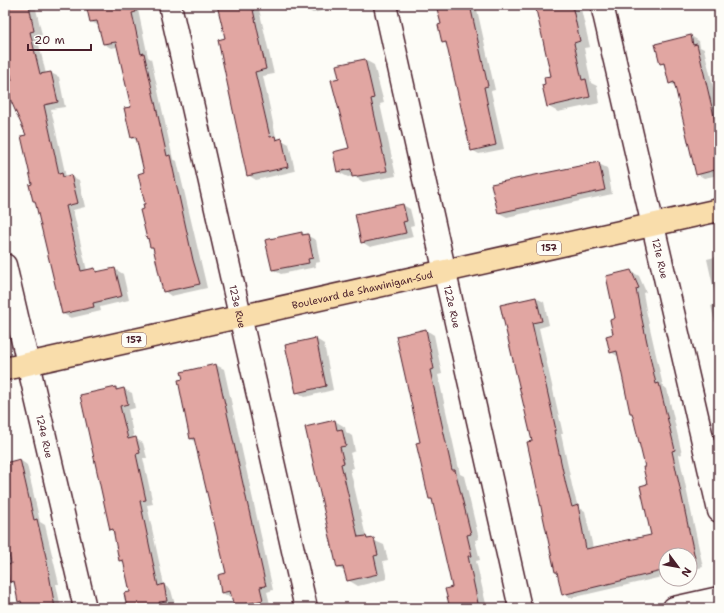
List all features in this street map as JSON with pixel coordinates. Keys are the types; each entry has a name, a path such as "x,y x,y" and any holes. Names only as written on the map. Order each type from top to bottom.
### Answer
{"main road":[{"name":"Boulevard de Shawinigan-Sud","path":"5,369 719,210"}],"street":[{"name":"123e Rue","path":"170,5 306,608"},
{"name":"122e Rue","path":"386,5 520,608"},
{"name":"121e Rue","path":"602,5 719,511"},
{"name":"124e Rue","path":"5,265 84,608"},
{"path":"674,608 719,598"}],"building":[{"path":"5,5 29,5 34,31 30,32 40,74 51,72 58,102 44,105 59,174 62,173 63,177 71,175 78,203 66,206 81,271 95,268 96,272 115,268 122,296 93,303 94,307 62,314 35,201 33,201 29,185 32,184 21,136 26,135 11,101 8,81 12,80 5,48"},
{"path":"86,5 135,5 136,12 132,13 141,54 144,53 167,156 170,155 193,260 200,284 163,292 153,247 150,247 148,238 147,239 140,210 144,209 143,204 145,204 138,174 144,172 136,137 131,138 124,108 131,107 116,42 103,44 97,21 90,22"},
{"path":"217,5 252,5 266,69 255,72 270,137 275,136 276,140 282,138 288,167 247,176 218,40 225,38"},
{"path":"436,5 470,5 488,86 484,87 496,145 471,151 446,42 442,43 438,25 441,24"},
{"path":"535,5 572,5 580,41 574,43 582,80 586,79 590,97 547,107 542,85 545,84 544,77 551,76"},
{"path":"691,35 693,45 697,44 719,137 719,169 696,175 674,82 669,84 664,63 660,64 655,44"},
{"path":"365,59 374,98 371,99 387,171 352,177 351,169 337,172 333,152 349,148 331,80 339,78 336,65"},
{"path":"599,162 605,190 498,213 491,184"},
{"path":"403,204 407,221 403,222 406,233 361,243 355,214"},
{"path":"302,232 302,235 308,234 313,258 308,259 309,263 272,270 265,240"},
{"path":"631,270 639,288 636,289 640,310 656,384 659,383 675,450 672,451 693,547 658,547 658,572 562,595 557,572 555,572 527,442 532,441 500,305 536,297 542,321 532,323 556,430 554,430 566,485 572,507 578,505 586,549 651,535 640,486 647,484 643,467 645,467 632,413 630,413 617,351 610,353 606,336 613,334 610,320 615,318 606,276"},
{"path":"426,329 434,369 430,370 452,470 455,470 471,534 467,535 472,556 468,556 479,608 450,608 445,589 452,587 432,499 429,499 416,443 420,442 396,336"},
{"path":"316,338 326,386 296,393 285,345"},
{"path":"216,364 266,586 260,587 263,600 234,607 230,591 221,593 218,575 226,573 194,438 190,439 178,380 183,379 181,372"},
{"path":"116,387 116,390 124,388 128,404 120,406 128,439 136,437 140,453 136,454 146,500 140,501 158,586 164,584 167,601 159,602 161,608 127,608 124,593 130,592 123,560 119,561 113,529 110,530 80,395"},
{"path":"335,420 337,430 342,429 346,446 340,447 344,463 341,464 358,537 366,536 367,539 374,538 378,555 374,556 378,574 347,581 343,567 337,568 305,427"},
{"path":"20,459 34,520 37,519 46,557 55,608 23,608 21,601 18,602 14,581 9,582 6,565 11,564 5,537 5,463"}]}
